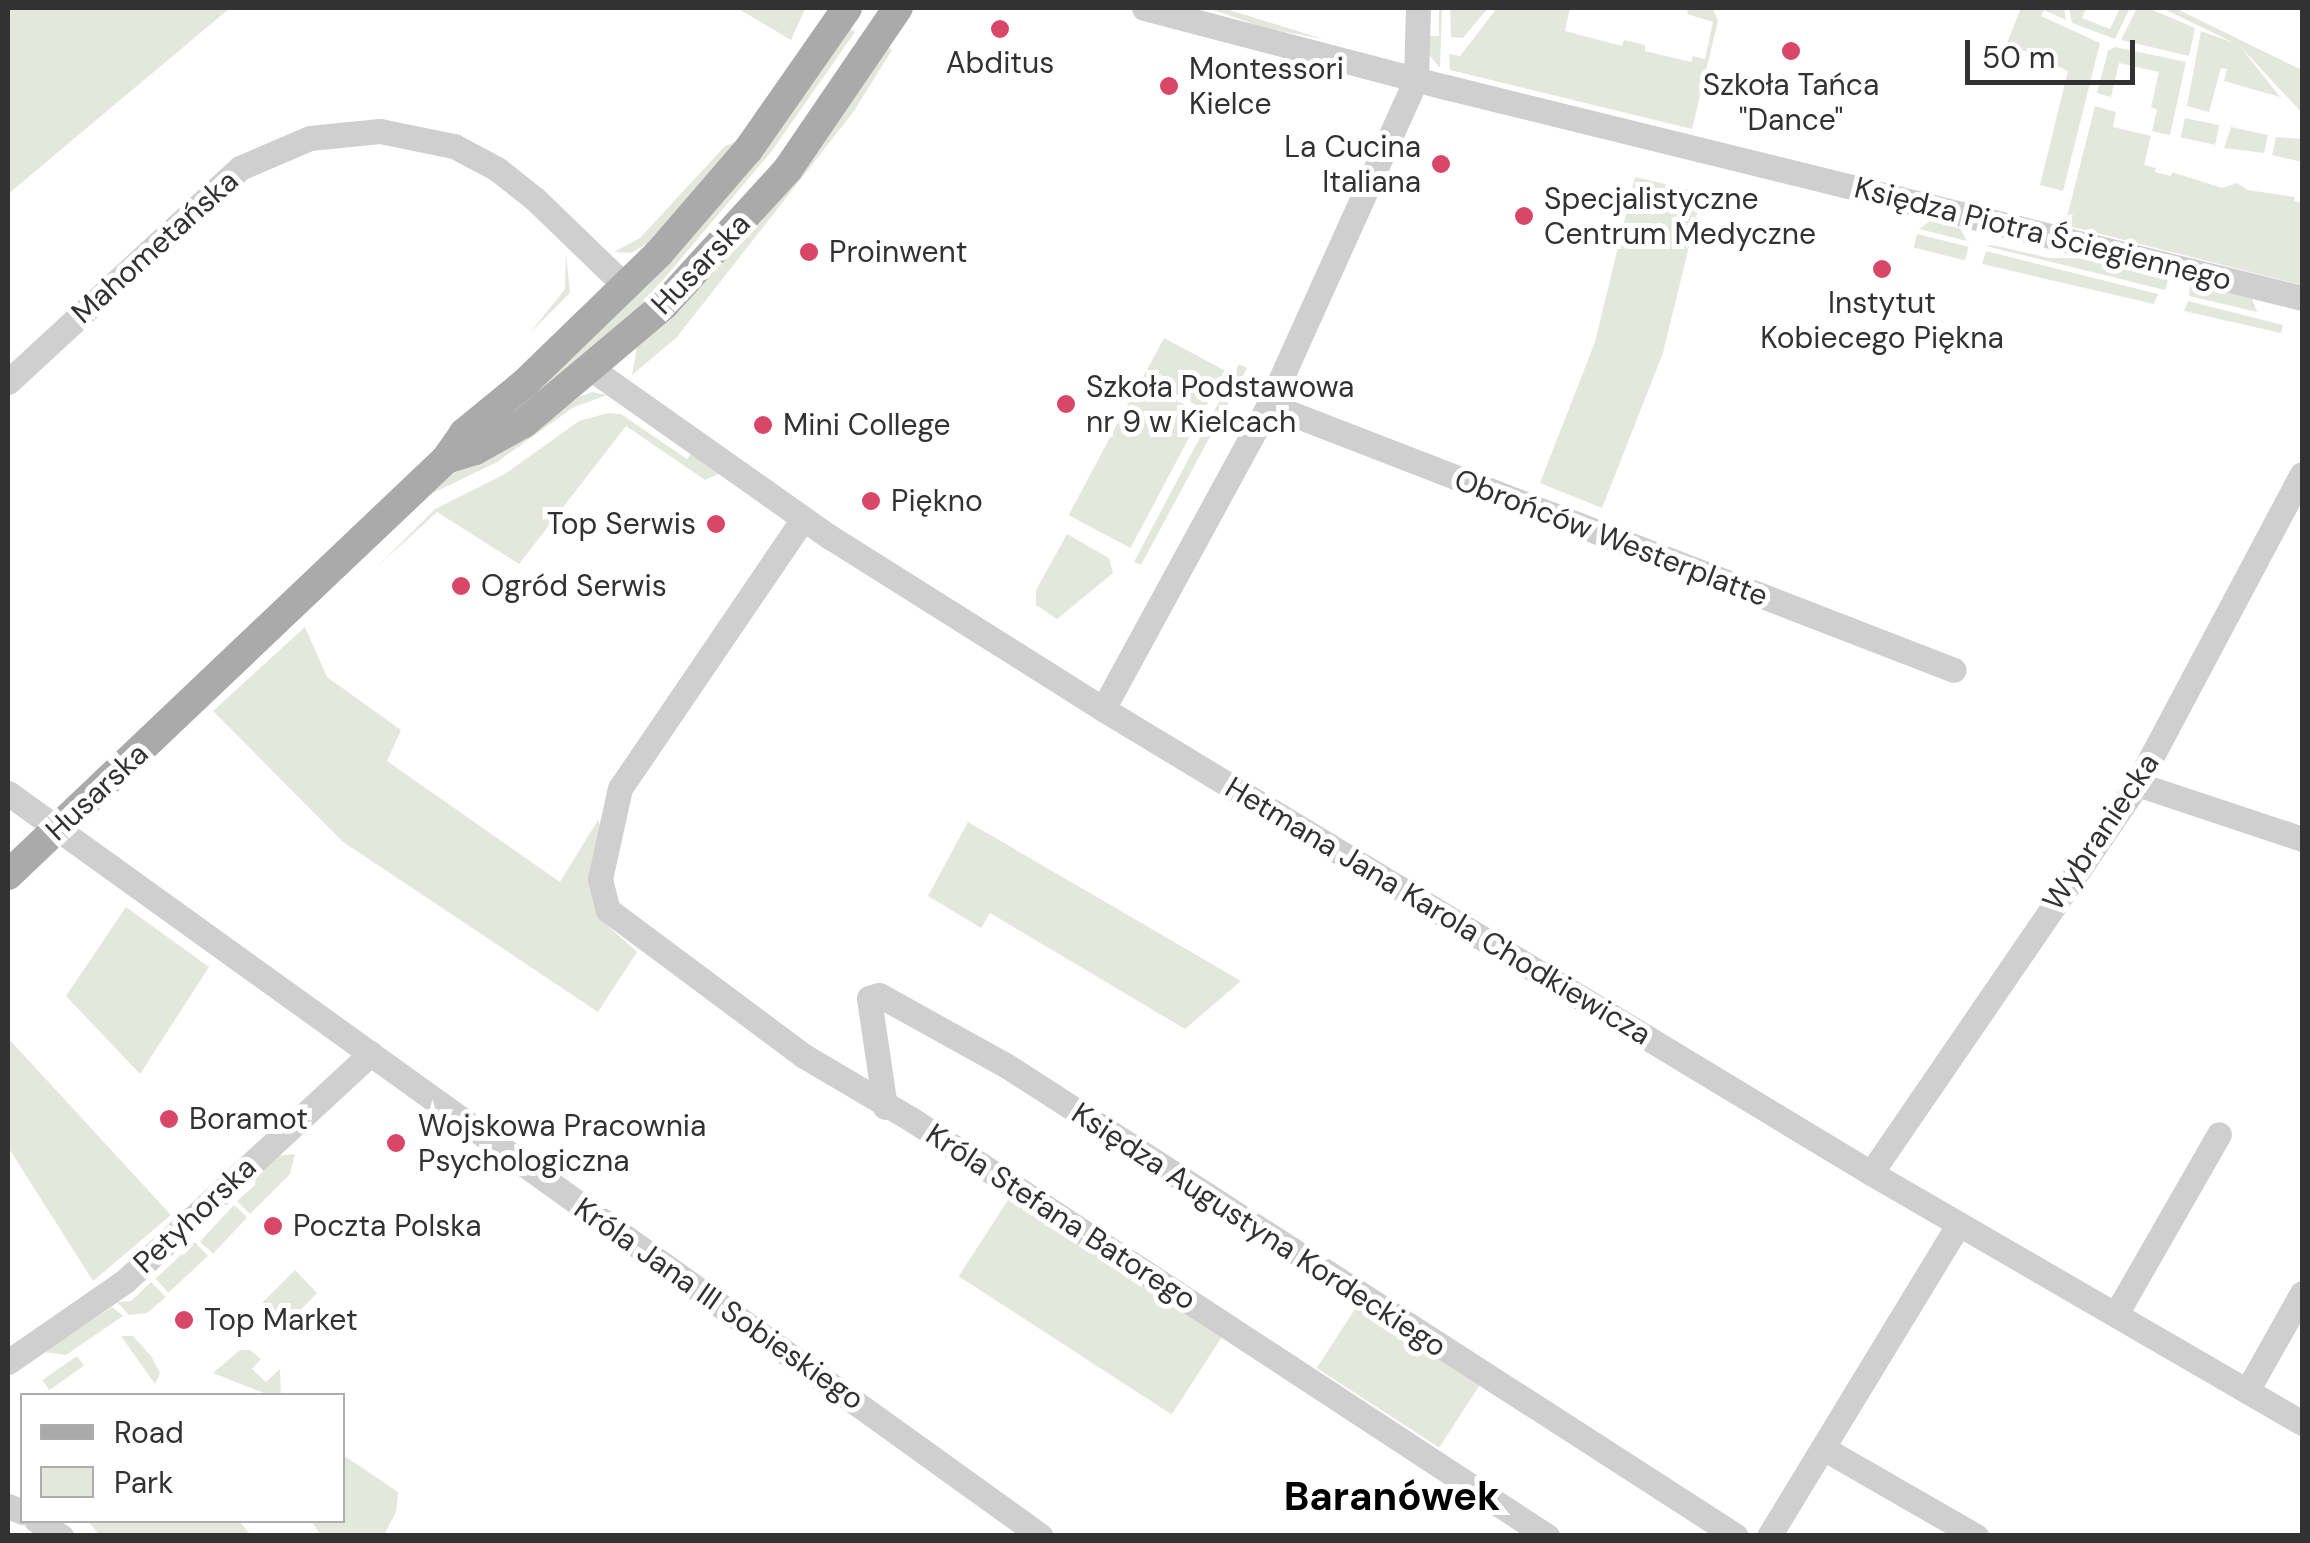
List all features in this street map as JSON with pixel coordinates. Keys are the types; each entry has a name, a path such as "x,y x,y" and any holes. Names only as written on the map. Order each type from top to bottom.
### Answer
{"main road":[{"name":"Husarska","path":"8,876 446,459 464,433 525,384 625,286 716,190 847,8"},
{"name":"Husarska","path":"446,459 504,436 593,370 724,244 788,169 898,8"}],"street":[{"name":"Księdza Piotra Ściegiennego","path":"1144,8 1416,80 2302,298"},
{"path":"1103,709 1269,405 1416,80 1418,8"},
{"name":"Mahometańska","path":"8,382 240,168 310,138 380,131 454,146 496,168 625,286"},
{"name":"Hetmana Jana Karola Chodkiewicza","path":"593,370 804,519 1103,709 1872,1173 2302,1424"},
{"name":"Obrońców Westerplatte","path":"1269,405 1954,670"},
{"name":"Wybraniecka","path":"1872,1173 2137,784 2302,474"},
{"name":"Króla Stefana Batorego","path":"804,519 620,788 600,879 608,910 619,923 804,1056 1243,1334 1547,1536"},
{"path":"2137,784 2302,840"},
{"name":"Króla Jana III Sobieskiego","path":"8,793 1041,1536"},
{"name":"Księdza Augustyna Kordeckiego","path":"885,1107 869,998 879,995 1006,1066 1736,1536"},
{"name":"Petyhorska","path":"8,1362 125,1281 371,1053"},
{"path":"2116,1314 2220,1134"},
{"path":"1769,1536 1958,1224"},
{"path":"2247,1392 2302,1293"},
{"path":"1823,1448 1976,1536"}],"green space":[{"path":"8,8 230,8 8,194"},
{"path":"737,8 802,8 805,9 791,40"},
{"path":"1208,8 1223,8 1323,39 1265,28"},
{"path":"1439,8 1440,68 1426,51 1429,36 1439,36"},
{"path":"1450,8 1488,8 1463,38 1451,37"},
{"path":"1497,8 1570,8 1565,31 1622,46 1624,40 1645,45 1645,51 1691,62 1693,56 1705,59 1713,22 1687,14 1688,8 1713,9 1718,21 1692,129 1450,70 1449,54 1460,56"},
{"path":"2021,8 2064,8 2066,20 2044,10 2041,16 2100,43 2063,191 2040,185 2068,71 2007,43"},
{"path":"2069,8 2086,8 2082,18 2110,29 2120,8 2130,8 2115,39 2072,23"},
{"path":"2137,8 2148,8 2195,28 2189,56 2121,40"},
{"path":"2162,8 2175,8 2302,70 2302,113 2239,45 2280,97 2224,81 2227,69 2221,68 2209,112 2187,106 2201,31 2234,43"},
{"path":"848,28 855,32 771,152 630,319 528,406 470,437"},
{"path":"888,47 892,50 854,111 677,337 632,375 637,347 704,284 773,208"},
{"path":"2115,47 2186,62 2170,135 2152,131 2157,110 2151,107 2159,72 2119,63 2111,97 2097,93 2108,51"},
{"path":"2095,106 2116,112 2113,127 2151,136 2144,165 2156,168 2155,172 2171,176 2172,172 2222,188 2237,183 2248,190 2295,197 2294,201 2302,203 2302,285 2065,225"},
{"path":"2185,118 2219,125 2215,145 2181,138"},
{"path":"2231,127 2268,135 2264,153 2224,148"},
{"path":"2276,137 2302,139 2302,162 2272,155"},
{"path":"737,141 653,240 631,253 614,252 640,238 725,146"},
{"path":"1635,177 1702,193 1663,353 1602,508 1540,483 1595,342"},
{"path":"1930,221 1960,228 1967,241 1919,229"},
{"path":"1917,234 1968,247 1965,260 1914,248"},
{"path":"1986,246 2049,258 2087,258 2169,278 2165,290"},
{"path":"1986,251 2158,294 2154,304 1982,264"},
{"path":"566,253 570,293 530,333 565,289"},
{"path":"2190,284 2252,299 2257,312 2189,296"},
{"path":"2188,301 2283,325 2281,333 2184,311"},
{"path":"1164,338 1225,370 1204,409 1143,377"},
{"path":"1239,364 1247,368 1141,565 1134,562"},
{"path":"1140,381 1202,414 1130,548 1069,515"},
{"path":"592,392 607,395 574,407 497,462 431,494 366,556 453,472 533,432 579,397"},
{"path":"608,413 621,414 687,459 692,453 721,473 705,480 626,426 519,564 437,512 377,567 435,509 505,474 579,421"},
{"path":"1067,534 1109,558 1113,573 1057,619 1036,605 1036,590"},
{"path":"305,627 327,677 401,730 387,761 560,882 598,820 604,834 590,879 593,902 606,924 637,952 598,1012 343,842 213,711"},
{"path":"968,822 1241,981 1185,1029 990,913 981,928 928,896"},
{"path":"126,907 209,967 140,1074 66,996"},
{"path":"8,1038 171,1215 93,1281 8,1147"},
{"path":"295,1154 290,1174 250,1214 237,1201 255,1185 256,1175 275,1156"},
{"path":"1012,1194 1225,1332 1172,1415 959,1276"},
{"path":"234,1205 247,1217 213,1254 200,1242"},
{"path":"195,1242 208,1256 168,1293 156,1279"},
{"path":"295,1270 317,1293 288,1323 281,1324 261,1304"},
{"path":"151,1282 166,1297 147,1313 129,1315 117,1302 131,1301"},
{"path":"1357,1306 1479,1386 1439,1448 1317,1368"},
{"path":"112,1307 123,1316 66,1355 43,1352"},
{"path":"121,1336 133,1336 151,1356 160,1373 155,1384"},
{"path":"240,1350 250,1350 261,1359 252,1369 266,1382 280,1369 281,1393 264,1393 213,1373"},
{"path":"77,1356 84,1366 49,1390 43,1380"},
{"path":"345,1456 398,1492 396,1512 384,1535 321,1535 312,1523 345,1523"},
{"path":"90,1523 241,1523 251,1535 99,1535"}],"place":[{"name":"Abditus","path":"1000,29"},
{"name":"Szkoła Tańca \"Dance\"","path":"1791,51"},
{"name":"Montessori Kielce","path":"1169,86"},
{"name":"La Cucina Italiana","path":"1441,164"},
{"name":"Specjalistyczne Centrum Medyczne","path":"1524,216"},
{"name":"Proinwent","path":"809,252"},
{"name":"Instytut Kobiecego Piękna","path":"1882,269"},
{"name":"Szkoła Podstawowa nr 9 w Kielcach","path":"1066,404"},
{"name":"Mini College","path":"763,425"},
{"name":"Piękno","path":"871,501"},
{"name":"Top Serwis","path":"716,524"},
{"name":"Ogród Serwis","path":"461,586"},
{"name":"Boramot","path":"169,1119"},
{"name":"Wojskowa Pracownia Psychologiczna","path":"396,1143"},
{"name":"Poczta Polska","path":"273,1226"},
{"name":"Top Market","path":"184,1320"}],"district":[{"name":"Baranówek","path":"1392,1496"}]}
